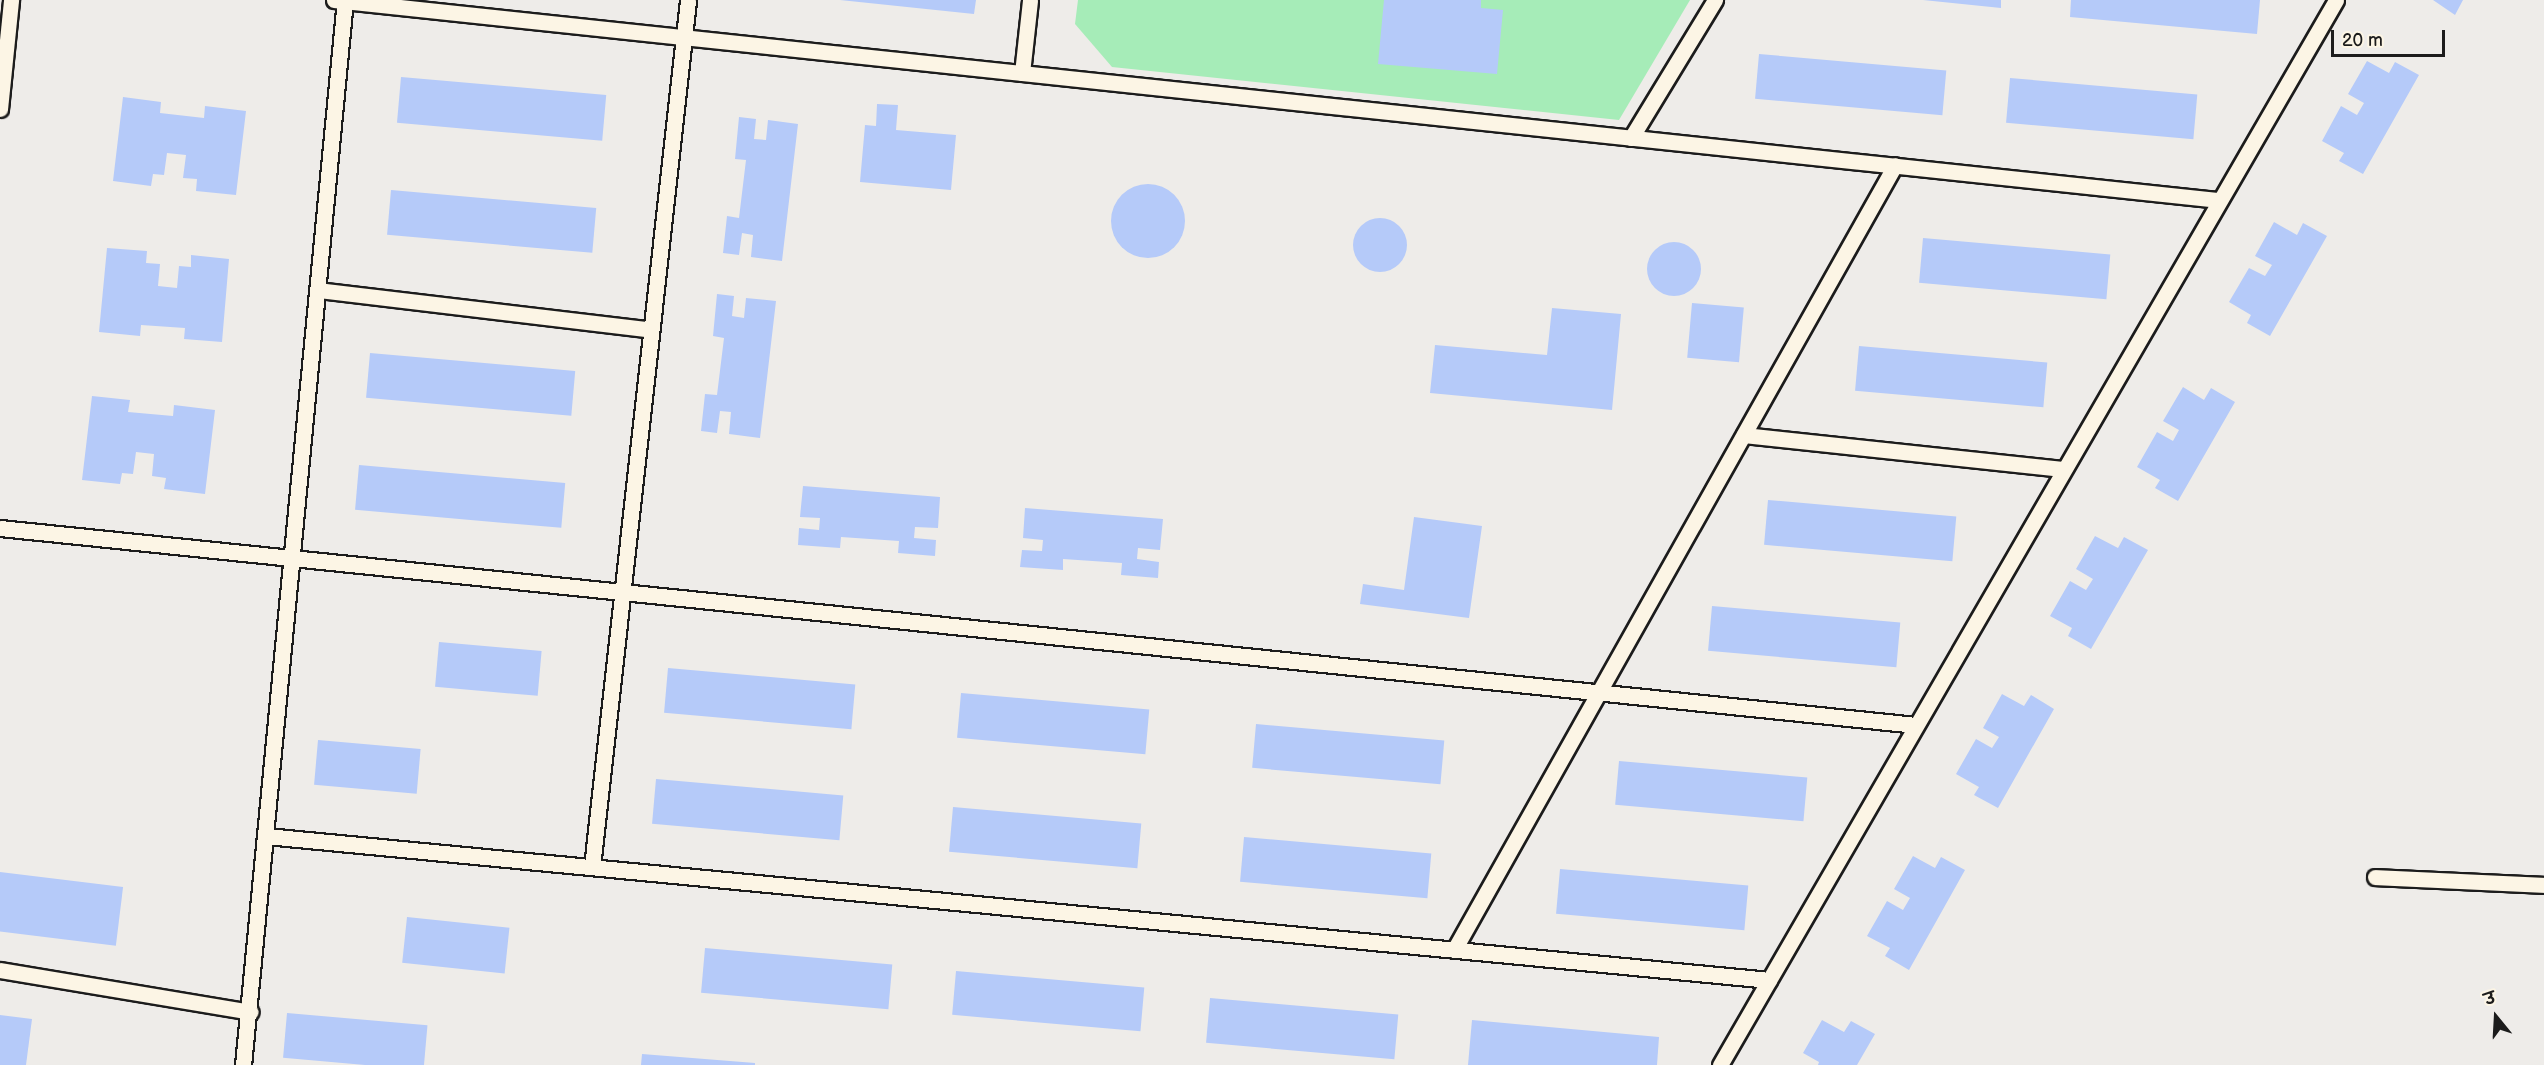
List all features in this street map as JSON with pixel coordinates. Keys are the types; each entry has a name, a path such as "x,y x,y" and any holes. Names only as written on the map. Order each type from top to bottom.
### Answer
{"lane":[{"path":"0,109 11,0"},
{"path":"243,1065 250,1012 318,290 342,0 2219,200"},
{"path":"592,867 688,0"},
{"path":"1022,73 1030,0"},
{"path":"1630,138 1714,0"},
{"path":"1720,1065 2062,469 2336,0"},
{"path":"1454,950 1895,165"},
{"path":"318,290 651,330"},
{"path":"1744,435 2062,469"},
{"path":"0,528 1915,725"},
{"path":"266,836 1769,980"},
{"path":"2375,877 2544,885"},
{"path":"0,970 250,1012"}],"green space":[{"path":"1078,0 1690,0 1619,120 1112,67 1075,24"}],"building":[{"path":"840,0 976,0 974,14"},
{"path":"1384,0 1481,0 1481,8 1503,10 1497,74 1378,64"},
{"path":"1923,0 2001,0 2001,8"},
{"path":"2071,0 2260,0 2257,34 2070,17"},
{"path":"2433,0 2463,0 2455,15"},
{"path":"1759,54 1946,70 1942,115 1755,99"},
{"path":"2367,61 2389,73 2395,62 2419,75 2363,174 2339,161 2344,153 2322,141 2341,106 2357,115 2364,103 2348,94"},
{"path":"401,77 606,95 602,141 397,123"},
{"path":"2010,78 2197,94 2193,139 2006,123"},
{"path":"123,97 161,102 160,113 204,118 205,106 246,111 236,195 196,191 197,179 183,178 186,155 167,153 164,175 153,174 151,186 113,181"},
{"path":"877,104 898,105 896,130 956,135 951,190 860,182 865,125 876,126"},
{"path":"739,117 756,119 754,139 766,140 768,120 798,124 782,261 751,257 753,235 742,233 739,255 723,253 727,216 739,218 746,160 735,159"},
{"path":"1141,184 1155,184 1169,190 1179,200 1185,214 1183,235 1169,252 1155,258 1141,258 1127,252 1117,242 1111,228 1111,214 1117,200 1127,190"},
{"path":"391,190 596,208 592,253 387,235"},
{"path":"1380,218 1390,220 1399,226 1405,235 1407,245 1405,255 1399,264 1390,270 1380,272 1370,270 1361,264 1355,255 1353,245 1355,235 1361,226 1370,220"},
{"path":"2274,222 2297,235 2303,223 2327,236 2270,336 2247,323 2251,315 2229,302 2249,268 2265,276 2272,265 2255,256"},
{"path":"1923,238 2110,254 2106,299 1919,283"},
{"path":"1674,242 1684,244 1693,250 1699,259 1701,269 1699,279 1693,288 1684,294 1674,296 1664,294 1655,288 1649,279 1647,269 1649,259 1655,250 1664,244"},
{"path":"107,248 147,251 146,263 160,264 158,286 177,288 179,266 191,267 191,255 229,259 222,342 184,339 185,328 141,325 140,336 99,332"},
{"path":"717,294 734,296 732,316 744,318 746,298 776,301 760,438 729,434 731,412 720,411 717,433 701,431 705,394 717,395 724,338 713,336"},
{"path":"1692,303 1744,308 1739,362 1687,358"},
{"path":"1552,308 1621,314 1612,410 1430,393 1435,345 1547,355"},
{"path":"1859,346 2047,362 2043,407 1855,391"},
{"path":"370,353 575,371 571,416 366,398"},
{"path":"2183,387 2204,400 2211,388 2235,402 2178,501 2155,488 2160,480 2137,467 2157,432 2173,441 2179,430 2163,421"},
{"path":"92,396 130,400 128,412 173,416 174,405 215,410 205,494 164,489 166,478 152,476 154,454 136,452 133,474 122,473 120,484 82,480"},
{"path":"359,465 565,483 561,528 355,510"},
{"path":"803,486 940,497 938,528 915,527 914,538 936,540 935,556 898,553 899,541 841,537 840,548 798,545 799,528 819,530 820,518 800,517"},
{"path":"1768,500 1956,516 1952,561 1764,545"},
{"path":"1025,508 1163,519 1160,550 1138,548 1137,559 1159,562 1158,578 1121,575 1122,563 1063,559 1063,570 1020,567 1022,550 1042,551 1043,540 1023,538"},
{"path":"1414,517 1482,526 1469,618 1360,604 1363,584 1404,590"},
{"path":"2095,536 2118,548 2124,537 2148,550 2091,649 2068,636 2072,628 2050,616 2070,581 2086,590 2093,579 2076,569"},
{"path":"1712,606 1900,622 1896,667 1708,651"},
{"path":"439,642 542,651 538,696 435,687"},
{"path":"668,668 855,684 851,729 664,713"},
{"path":"961,693 1149,709 1145,754 957,738"},
{"path":"2002,694 2024,706 2031,695 2054,709 1998,808 1974,795 1979,787 1956,774 1976,739 1992,748 1999,737 1983,728"},
{"path":"1256,724 1444,740 1440,784 1252,768"},
{"path":"318,740 421,749 417,794 314,785"},
{"path":"1619,761 1807,777 1803,821 1615,805"},
{"path":"656,779 843,795 839,840 652,824"},
{"path":"953,807 1141,823 1137,868 949,852"},
{"path":"1244,837 1431,853 1427,898 1240,882"},
{"path":"1913,856 1935,868 1941,857 1965,870 1909,970 1885,956 1890,948 1867,936 1887,901 1903,910 1910,898 1894,889"},
{"path":"1560,869 1748,885 1744,930 1556,914"},
{"path":"0,872 123,887 116,946 0,931"},
{"path":"407,917 509,928 505,974 402,963"},
{"path":"705,948 892,964 888,1009 701,993"},
{"path":"956,971 1144,987 1140,1031 952,1015"},
{"path":"1210,998 1398,1014 1394,1059 1206,1043"},
{"path":"287,1013 427,1025 424,1065 365,1065 283,1058"},
{"path":"0,1015 32,1019 26,1065 0,1065"},
{"path":"1472,1020 1659,1037 1657,1065 1468,1065"},
{"path":"1822,1020 1844,1032 1851,1021 1875,1034 1857,1065 1818,1065 1819,1062 1803,1053"},
{"path":"642,1054 755,1063 755,1065 641,1065"}]}
